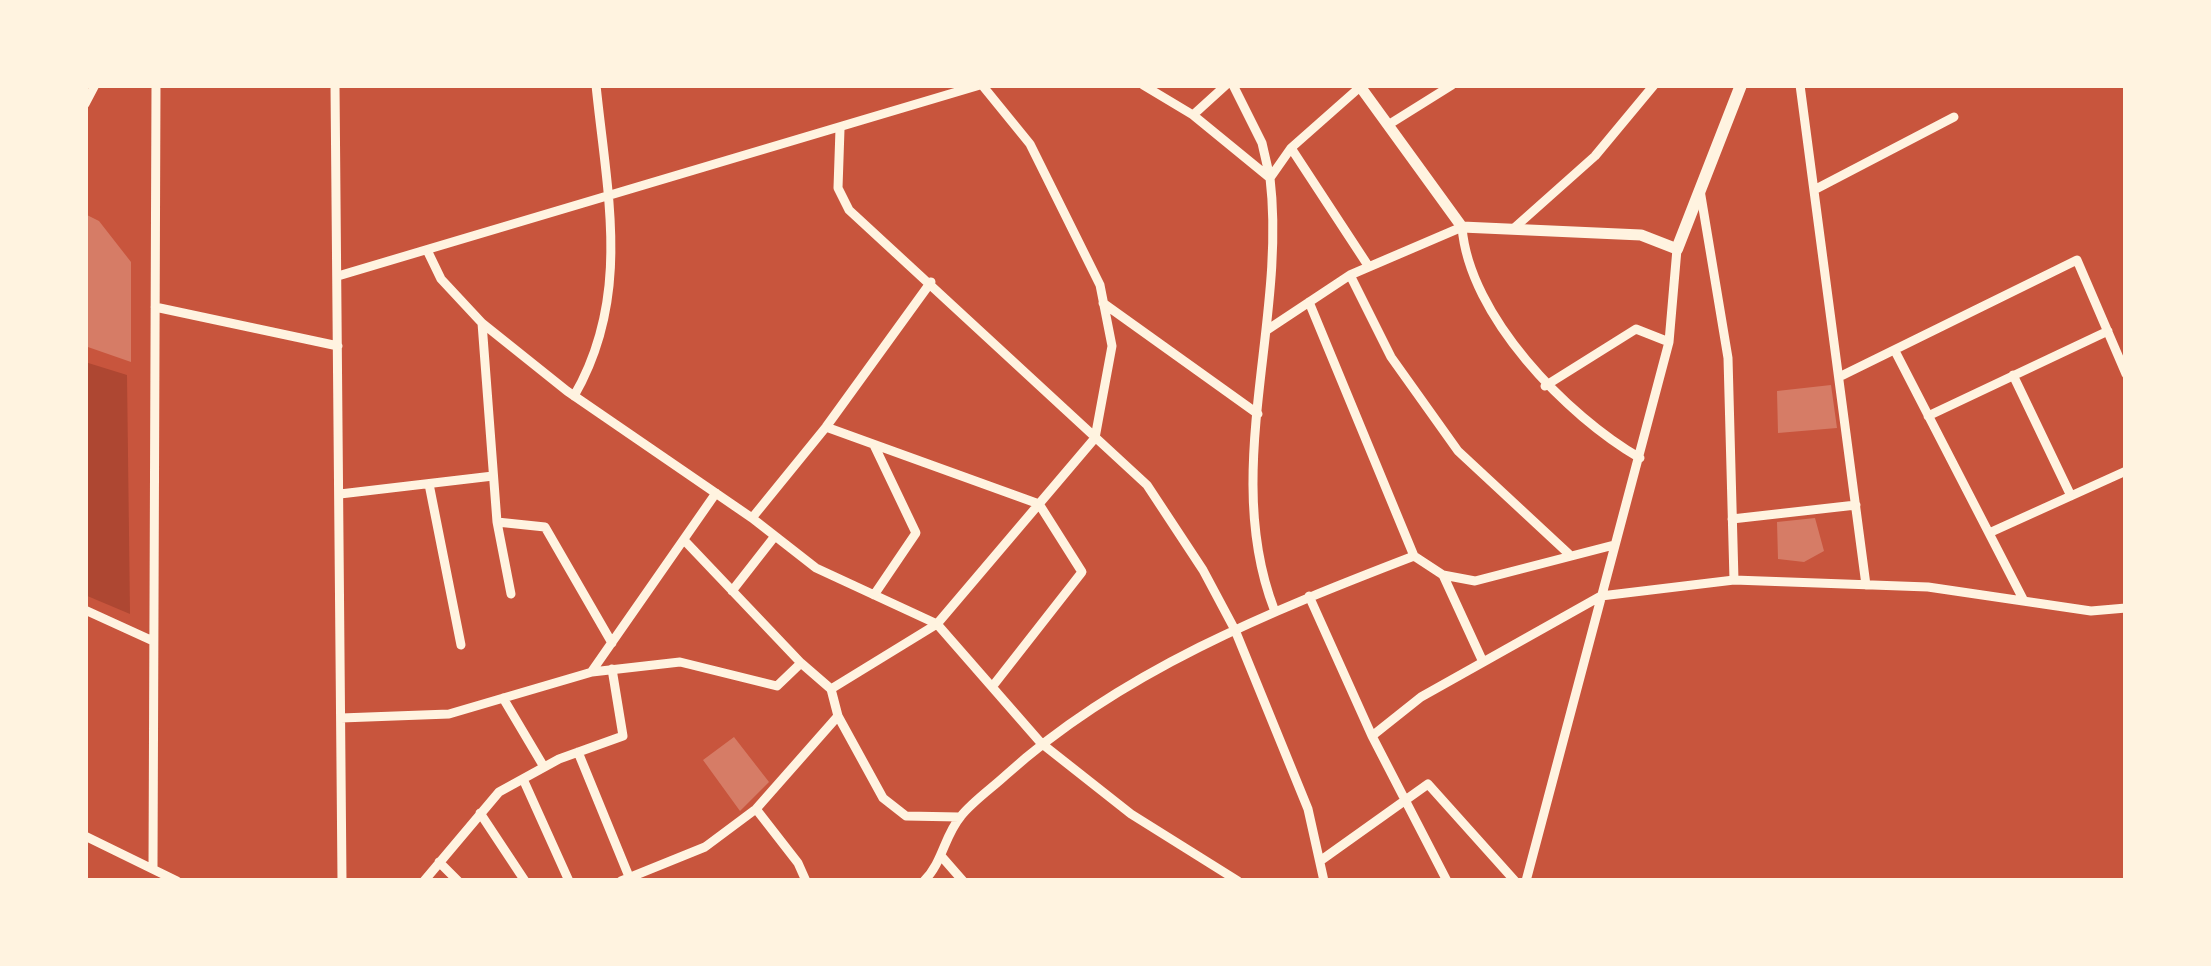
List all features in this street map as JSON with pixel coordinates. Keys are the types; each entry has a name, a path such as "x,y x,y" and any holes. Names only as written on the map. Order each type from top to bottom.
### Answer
{"main road":[{"path":"1677,249 1741,85"}],"street":[{"path":"85,104 95,85"},
{"path":"152,868 156,85"},
{"path":"335,85 342,881"},
{"path":"574,396 596,358 611,295 607,194 596,85"},
{"path":"338,276 981,85 1030,144 1073,224 1103,303 1112,346 1095,438 937,624 831,690"},
{"path":"1143,85 1192,115 1270,178"},
{"path":"1192,115 1230,85 1262,143 1270,178 1276,228 1258,414 1254,530 1259,569 1274,610"},
{"path":"1388,125 1452,85"},
{"path":"1513,230 1595,156 1654,85"},
{"path":"1800,85 1866,584"},
{"path":"1270,178 1292,148 1360,86 1462,227 1464,245 1490,303 1545,386 1600,435 1640,458"},
{"path":"1814,190 1954,116"},
{"path":"840,130 838,188 849,210 1147,485 1203,570 1235,630 1308,809 1324,881"},
{"path":"1292,148 1369,267"},
{"path":"1700,190 1728,358 1734,580"},
{"path":"1267,330 1350,275 1462,227 1641,235 1677,249 1669,342 1526,881"},
{"path":"428,250 441,279 482,323 574,396 752,518 816,568 937,624 1041,744 1131,814 1233,879"},
{"path":"1839,377 2077,260 2126,374"},
{"path":"1350,275 1391,357 1458,451 1572,556"},
{"path":"752,518 826,427 931,282"},
{"path":"1309,302 1414,556 1442,575 1475,581 1614,545"},
{"path":"1103,303 1258,414"},
{"path":"154,308 338,346"},
{"path":"482,323 497,522 511,594"},
{"path":"1545,386 1636,329 1669,342"},
{"path":"1928,416 2108,330"},
{"path":"1894,352 2024,601"},
{"path":"2013,376 2072,496"},
{"path":"826,427 1039,504 1082,572 992,686"},
{"path":"874,444 916,532 874,595"},
{"path":"1989,533 2126,471"},
{"path":"340,494 494,476"},
{"path":"429,484 461,644"},
{"path":"592,672 716,493"},
{"path":"1732,519 1856,504"},
{"path":"497,522 544,527 612,643"},
{"path":"732,591 775,536"},
{"path":"684,540 801,664 831,690 838,716 883,798 906,816 959,817"},
{"path":"924,881 942,857 959,817 1041,744 1136,682 1274,610 1414,556"},
{"path":"1442,575 1483,662"},
{"path":"1372,736 1421,697 1601,596 1734,580 1928,587 2091,610 2126,608"},
{"path":"1310,596 1372,736 1447,881"},
{"path":"85,610 153,641"},
{"path":"341,718 449,714 592,672 680,662 778,686 801,664"},
{"path":"424,881 499,792 544,767 623,736 612,669"},
{"path":"504,698 544,767"},
{"path":"578,752 627,880 704,846 756,809 838,716"},
{"path":"523,779 569,881"},
{"path":"1320,861 1428,784 1514,881"},
{"path":"756,809 798,863 806,881"},
{"path":"480,814 525,881"},
{"path":"85,836 177,881"},
{"path":"942,857 963,881"},
{"path":"439,862 458,881"}],"shaded area":[{"path":"85,362 127,375 130,614 85,595"}],"building":[{"path":"85,214 99,221 131,262 131,362 85,346"},
{"path":"1831,385 1837,428 1778,433 1777,391"},
{"path":"1815,518 1824,551 1804,562 1778,559 1777,522"},
{"path":"734,737 769,782 740,811 703,760"}]}
